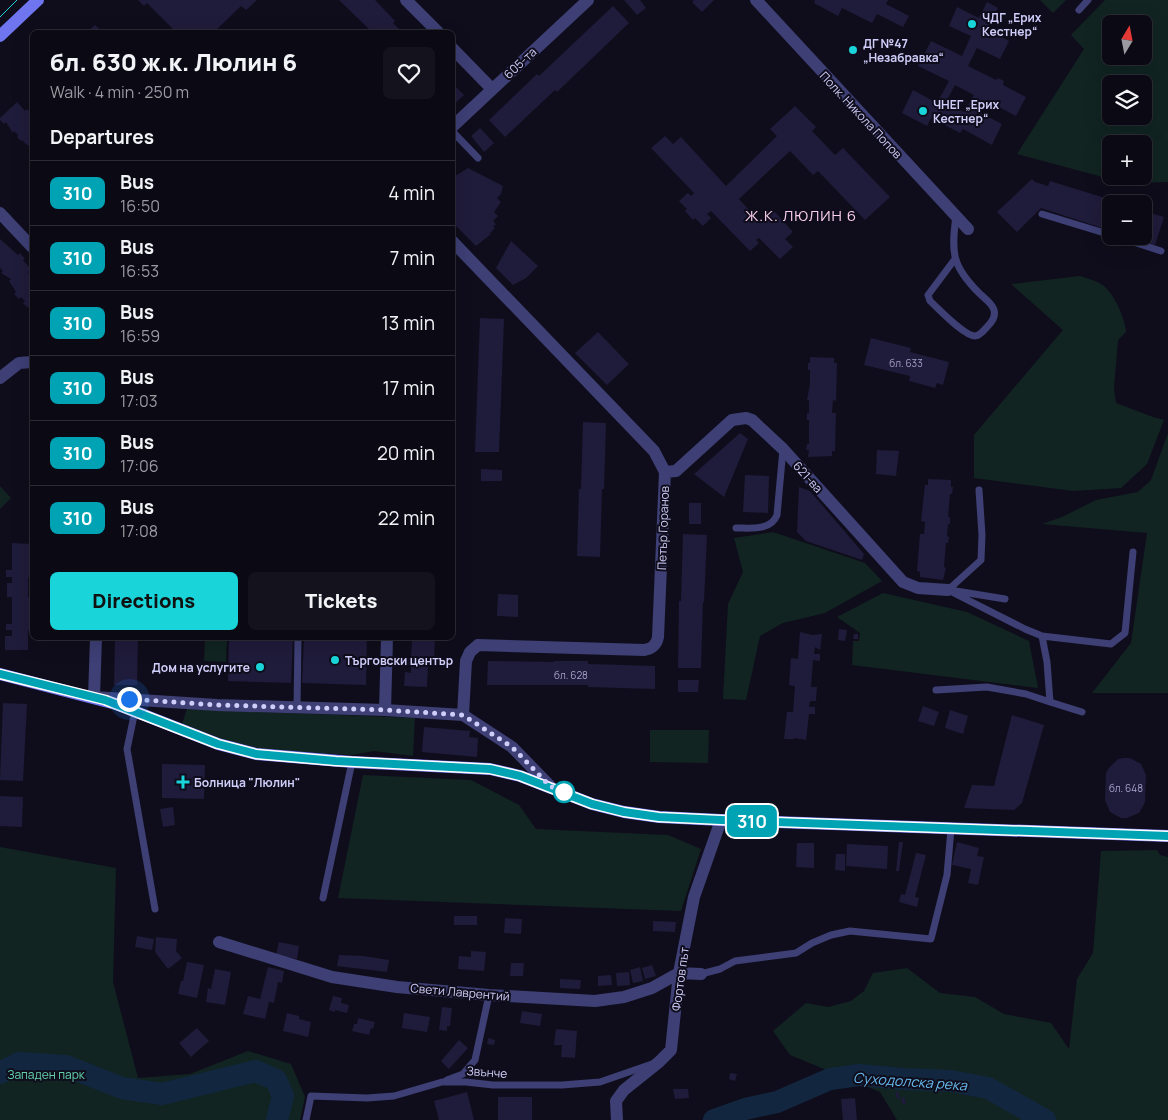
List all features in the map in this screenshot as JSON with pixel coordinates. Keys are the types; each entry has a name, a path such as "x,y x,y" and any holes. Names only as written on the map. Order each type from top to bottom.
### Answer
{"main road":[{"path":"0,36 38,0"},
{"path":"0,674 46,687 94,697 218,744 256,754 352,762 490,769 550,786 592,804 624,812 659,817 1168,836"}],"street":[{"path":"406,0 436,30"},
{"name":"605-та","path":"455,123 588,0"},
{"name":"Полк. Никола Попов","path":"756,0 968,229"},
{"path":"455,51 492,89"},
{"path":"0,213 30,245"},
{"name":"Петър Горанов","path":"455,244 654,450 665,472 658,637 655,644 649,649 644,650 478,646 467,656 463,715"},
{"path":"0,378 19,362 30,362"},
{"name":"621-ва","path":"665,472 676,472 732,420 746,418 758,424 783,449 903,582 918,588 948,590"},
{"path":"96,640 94,697 217,705 385,710 463,715 512,747 550,786"},
{"path":"385,710 387,640"},
{"name":"Фортов път","path":"617,1120 616,1101 624,1090 671,1050 679,973 694,897 721,820"},
{"name":"Свети Лаврентий","path":"219,942 332,977 397,987 489,995 595,1001 609,1000 652,988 679,973"},
{"path":"679,973 701,974"}],"lane":[{"path":"1079,10 1088,0"},
{"path":"455,134 478,158"},
{"path":"1042,214 1102,233"},
{"path":"955,259 928,295 930,301 959,327 966,333 974,336 980,334 993,321 995,312 992,305 966,280 955,259 952,243 956,216"},
{"path":"1142,245 1161,251"},
{"path":"736,528 759,528 775,521 783,449"},
{"path":"948,590 981,560 982,534 979,490"},
{"path":"948,590 1024,629 1042,636 1111,644 1125,633 1133,552"},
{"path":"948,590 1005,599"},
{"path":"1042,636 1047,662 1050,702"},
{"path":"297,707 298,640"},
{"path":"936,690 987,687 1026,694 1082,712"},
{"path":"135,711 127,749 155,909"},
{"path":"323,898 352,762"},
{"path":"701,974 720,969 734,961 796,953 812,943 831,935 850,932 932,938 947,874 951,829"},
{"path":"442,1082 464,1074 476,1060 489,995"},
{"name":"Звънче","path":"306,1120 311,1096 368,1098 394,1096 442,1082 493,1085 562,1085 600,1082 630,1070 659,1062"}],"green space":[{"path":"1040,0 1066,0 1053,13"},
{"path":"1105,0 1168,0 1168,182 1152,182 1152,135 1102,135 1102,177 1017,154 1084,49 1071,35"},
{"path":"1080,276 1095,281 1109,291 1123,319 1126,332 1118,340 1114,388 1116,403 1164,420 1147,464 1121,488 1073,491 974,478 974,435 1063,330 1011,284"},
{"path":"1168,433 1168,693 1092,693 1131,643 1147,533 1042,524 1062,517 1096,500 1138,492 1151,480"},
{"path":"0,486 11,498 0,509"},
{"path":"773,532 865,563 882,581 825,613 783,623 760,636 746,700 723,699 728,604 743,572 734,538"},
{"path":"883,593 967,612 1029,641 1038,688 852,665 853,641 859,641 860,633 837,617"},
{"path":"205,640 227,640 226,662 204,661"},
{"path":"187,709 415,718 413,756 374,751 352,755 257,749 220,740 182,724"},
{"path":"650,730 709,730 708,763 650,762"},
{"path":"363,775 471,780 519,805 536,829 668,835 701,849 681,911 338,898"},
{"name":"Западен парк","path":"0,847 116,868 113,982 138,1078 190,1074 248,1051 291,1064 305,1097 300,1120 0,1120"},
{"path":"1157,850 1160,855 1168,857 1168,1120 897,1120 880,1092 790,1055 773,1031 806,1003 828,1007 851,1001 864,991 873,973 907,968 940,993 975,997 1004,1014 1051,1023 1069,1049 1077,979 1093,953 1101,851"}],"building":[{"path":"138,0 257,0 246,10 241,6 216,30 174,30 147,3 144,6"},
{"path":"339,0 375,0 395,21 393,23 400,30 370,30"},
{"path":"624,0 640,0 646,8 637,15"},
{"path":"694,0 714,0 702,12 692,2"},
{"path":"815,0 888,0 886,4 909,16 903,27 877,14 872,23 842,8 838,16 814,3"},
{"path":"987,2 998,8 986,29 1009,41 1000,59 977,48 968,66 996,80 998,78 1004,81 1003,85 1026,97 1016,116 987,101 979,112 1002,124 992,145 963,129 960,133 931,118 927,126 902,113 913,90 937,103 949,81 918,66 931,41 962,56 971,36 949,26 957,7 979,18","holes":["955,85 974,95 964,112 946,102"]},
{"path":"613,6 629,23 557,92 555,90 505,137 489,120"},
{"path":"95,25 101,30 89,30"},
{"path":"455,86 464,95 455,103"},
{"path":"17,102 25,111 27,109 30,112 30,145 28,146 21,141 17,137 18,135 14,131 13,133 6,122 4,124 0,118"},
{"path":"795,106 816,127 812,131 835,155 843,148 890,197 865,220 818,171 813,175 790,151 739,199 761,223 774,211 793,232 785,239 793,247 780,259 759,238 756,240 759,243 750,251 711,211 707,214 711,218 703,226 695,218 693,220 685,211 687,209 679,201 688,193 691,196 694,193 651,148 665,136 673,144 681,137 726,186 777,136 770,129"},
{"path":"480,128 494,143 484,152 471,136"},
{"path":"468,168 503,186 501,194 497,198 501,202 494,212 498,216 493,221 496,224 493,227 495,228 491,234 476,246 455,225 455,176"},
{"path":"1032,179 1035,182 1048,186 1050,181 1102,197 1102,228 1041,208 1017,232 997,212"},
{"path":"1152,213 1164,217 1155,245 1152,244"},
{"path":"0,239 18,255 20,253 30,268 28,272 30,274 30,307 28,308 23,303 25,301 21,297 19,299 14,294 16,292 9,281 11,279 1,273 3,271 0,268"},
{"path":"511,241 538,266 526,278 513,285 496,268"},
{"path":"480,318 504,319 499,452 475,452"},
{"path":"598,332 629,364 607,385 575,353"},
{"path":"871,338 911,348 910,352 949,362 943,385 937,383 935,388 909,381 910,376 864,365"},
{"path":"810,357 834,358 834,363 837,363 836,401 833,400 832,413 836,413 835,451 832,451 832,456 808,457 809,450 806,450 807,444 809,444 809,420 807,420 807,413 809,413 809,400 807,400 810,384 808,363 810,363"},
{"path":"583,422 606,423 600,557 577,556"},
{"path":"740,433 748,439 724,497 694,474"},
{"path":"877,450 899,451 896,476 876,474"},
{"path":"481,469 502,470 502,481 481,481"},
{"path":"745,475 769,476 768,513 743,512"},
{"path":"928,479 951,480 951,487 953,487 952,494 950,494 948,517 950,517 950,524 948,524 947,536 949,537 948,543 946,543 944,567 946,568 943,580 920,577 920,572 917,571 920,534 924,534 925,522 921,521 925,485 928,485"},
{"path":"799,487 810,491 864,554 862,560 806,541 797,532"},
{"path":"689,503 701,503 701,524 689,524"},
{"path":"683,534 707,535 701,668 678,668"},
{"path":"12,543 30,544 28,597 30,597 30,630 28,630 28,650 5,650 5,636 12,636 12,630 6,630 6,624 12,624 12,597 7,597 7,583 12,583 12,577 6,577 6,570 12,570"},
{"path":"498,594 518,595 518,617 497,616"},
{"path":"839,629 847,630 845,641 838,640"},
{"path":"800,632 812,635 822,634 820,650 815,647 814,654 820,654 820,661 813,660 811,687 817,687 816,701 810,701 809,707 815,707 815,714 809,714 806,740 784,739 787,712 793,712 795,686 789,685 791,658 798,659"},
{"path":"854,634 858,634 858,639 853,639"},
{"path":"115,640 138,640 137,685 114,685"},
{"name":"Дом на услугите","path":"229,640 293,640 291,683 228,681"},
{"name":"Търговски център","path":"304,640 367,640 366,685 302,683"},
{"path":"412,640 435,640 434,659 431,659 431,666 428,666 427,687 404,686 405,672 411,673 411,665 405,665 405,658 411,658"},
{"path":"488,661 588,661 588,664 655,666 655,689 588,687 588,685 487,685"},
{"path":"678,680 699,680 698,692 678,692"},
{"path":"3,703 27,704 23,781 0,780"},
{"path":"923,706 939,712 934,726 918,721"},
{"path":"950,710 968,716 963,734 945,728"},
{"path":"1012,715 1044,725 1022,803 1014,810 964,808 972,785 994,786"},
{"path":"424,727 470,731 469,737 478,738 477,757 422,752"},
{"path":"1130,758 1141,764 1146,775 1145,802 1139,813 1127,818 1121,818 1110,812 1105,800 1106,773 1118,759"},
{"name":"Болница \"Люлин\"","path":"162,764 205,765 204,799 162,798"},
{"path":"0,796 23,797 22,827 0,826"},
{"path":"173,807 175,825 163,827 160,809"},
{"path":"899,842 903,842 899,871 896,871"},
{"path":"957,842 979,848 977,856 984,857 978,885 968,883 971,869 952,865"},
{"path":"797,843 814,843 814,868 796,867"},
{"path":"847,844 888,846 887,869 846,866"},
{"path":"916,853 926,855 915,897 919,898 917,907 899,902 901,894 905,895"},
{"path":"836,854 845,854 845,871 835,870"},
{"path":"454,916 477,916 477,925 454,925"},
{"path":"505,918 522,919 521,934 504,933"},
{"path":"653,921 676,922 675,932 653,931"},
{"path":"137,936 154,939 152,950 135,947"},
{"path":"156,937 177,939 176,951 182,958 168,969 155,952"},
{"path":"279,942 299,946 297,959 276,955"},
{"path":"471,951 486,952 484,971 458,969 459,956 471,957"},
{"path":"339,955 389,960 387,972 337,966"},
{"path":"187,962 204,965 197,998 178,994"},
{"path":"511,963 524,963 523,976 510,976"},
{"path":"652,965 656,976 645,979 642,968"},
{"path":"268,967 284,971 282,983 278,982 274,1003 269,1002 265,1019 243,1014 248,996 260,999"},
{"path":"640,967 643,981 633,983 630,970"},
{"path":"215,969 231,972 225,1005 206,1002 208,988 211,989"},
{"path":"629,972 630,985 617,986 616,973"},
{"path":"611,975 612,985 598,986 598,976"},
{"path":"560,979 581,980 580,989 560,988"},
{"path":"333,996 342,998 341,1003 349,1005 347,1013 329,1010"},
{"path":"442,1007 452,1008 450,1026 447,1026 447,1031 439,1030"},
{"path":"522,1011 542,1014 540,1026 520,1023"},
{"path":"287,1013 311,1022 308,1037 283,1031"},
{"path":"404,1013 430,1017 427,1032 402,1028"},
{"path":"358,1018 375,1022 369,1035 352,1031 354,1024 357,1024"},
{"path":"197,1028 209,1041 191,1057 179,1043"},
{"path":"556,1029 577,1031 575,1058 561,1057 562,1045 554,1045"},
{"path":"488,1038 495,1040 494,1045 487,1044"},
{"path":"459,1040 468,1048 449,1069 441,1061"},
{"path":"730,1073 737,1074 735,1081 729,1079"},
{"path":"673,1089 688,1089 689,1098 675,1099"},
{"path":"898,1091 900,1098 897,1099 895,1092"},
{"path":"467,1092 474,1120 439,1120 434,1101"},
{"path":"498,1097 532,1097 532,1120 498,1120"},
{"path":"904,1097 906,1104 903,1105 901,1098"},
{"path":"855,1098 857,1120 843,1120 841,1099"}],"waterway":[{"name":"Суходолска река","path":"0,1073 19,1063 66,1066 122,1088 162,1094 256,1071 276,1080 283,1096 277,1120"},
{"name":"Суходолска река","path":"714,1120 745,1109 777,1102 830,1079 859,1075 951,1081 988,1088 1045,1120"}],"tram line":[{"path":"0,17 17,0"}],"bus line":[{"name":"310","path":"0,674 46,687 105,700 218,744 256,754 336,761 490,769 550,786 592,804 624,812 659,817 1168,836"}],"place":[{"name":"ЧДГ „Ерих Кестнер“","path":"972,24"},
{"name":"ДГ №47 „Незабравка“","path":"853,50"},
{"name":"ЧНЕГ „Ерих Кестнер“","path":"923,111"},
{"name":"Търговски център","path":"335,660"},
{"name":"Дом на услугите","path":"260,667"},
{"name":"Болница \"Люлин\"","path":"183,782"}],"district":[{"name":"Ж.К. ЛЮЛИН 6","path":"801,215"}],"route":[{"path":"129,699 217,705 385,710 463,715 512,747 550,786 564,792"}]}
